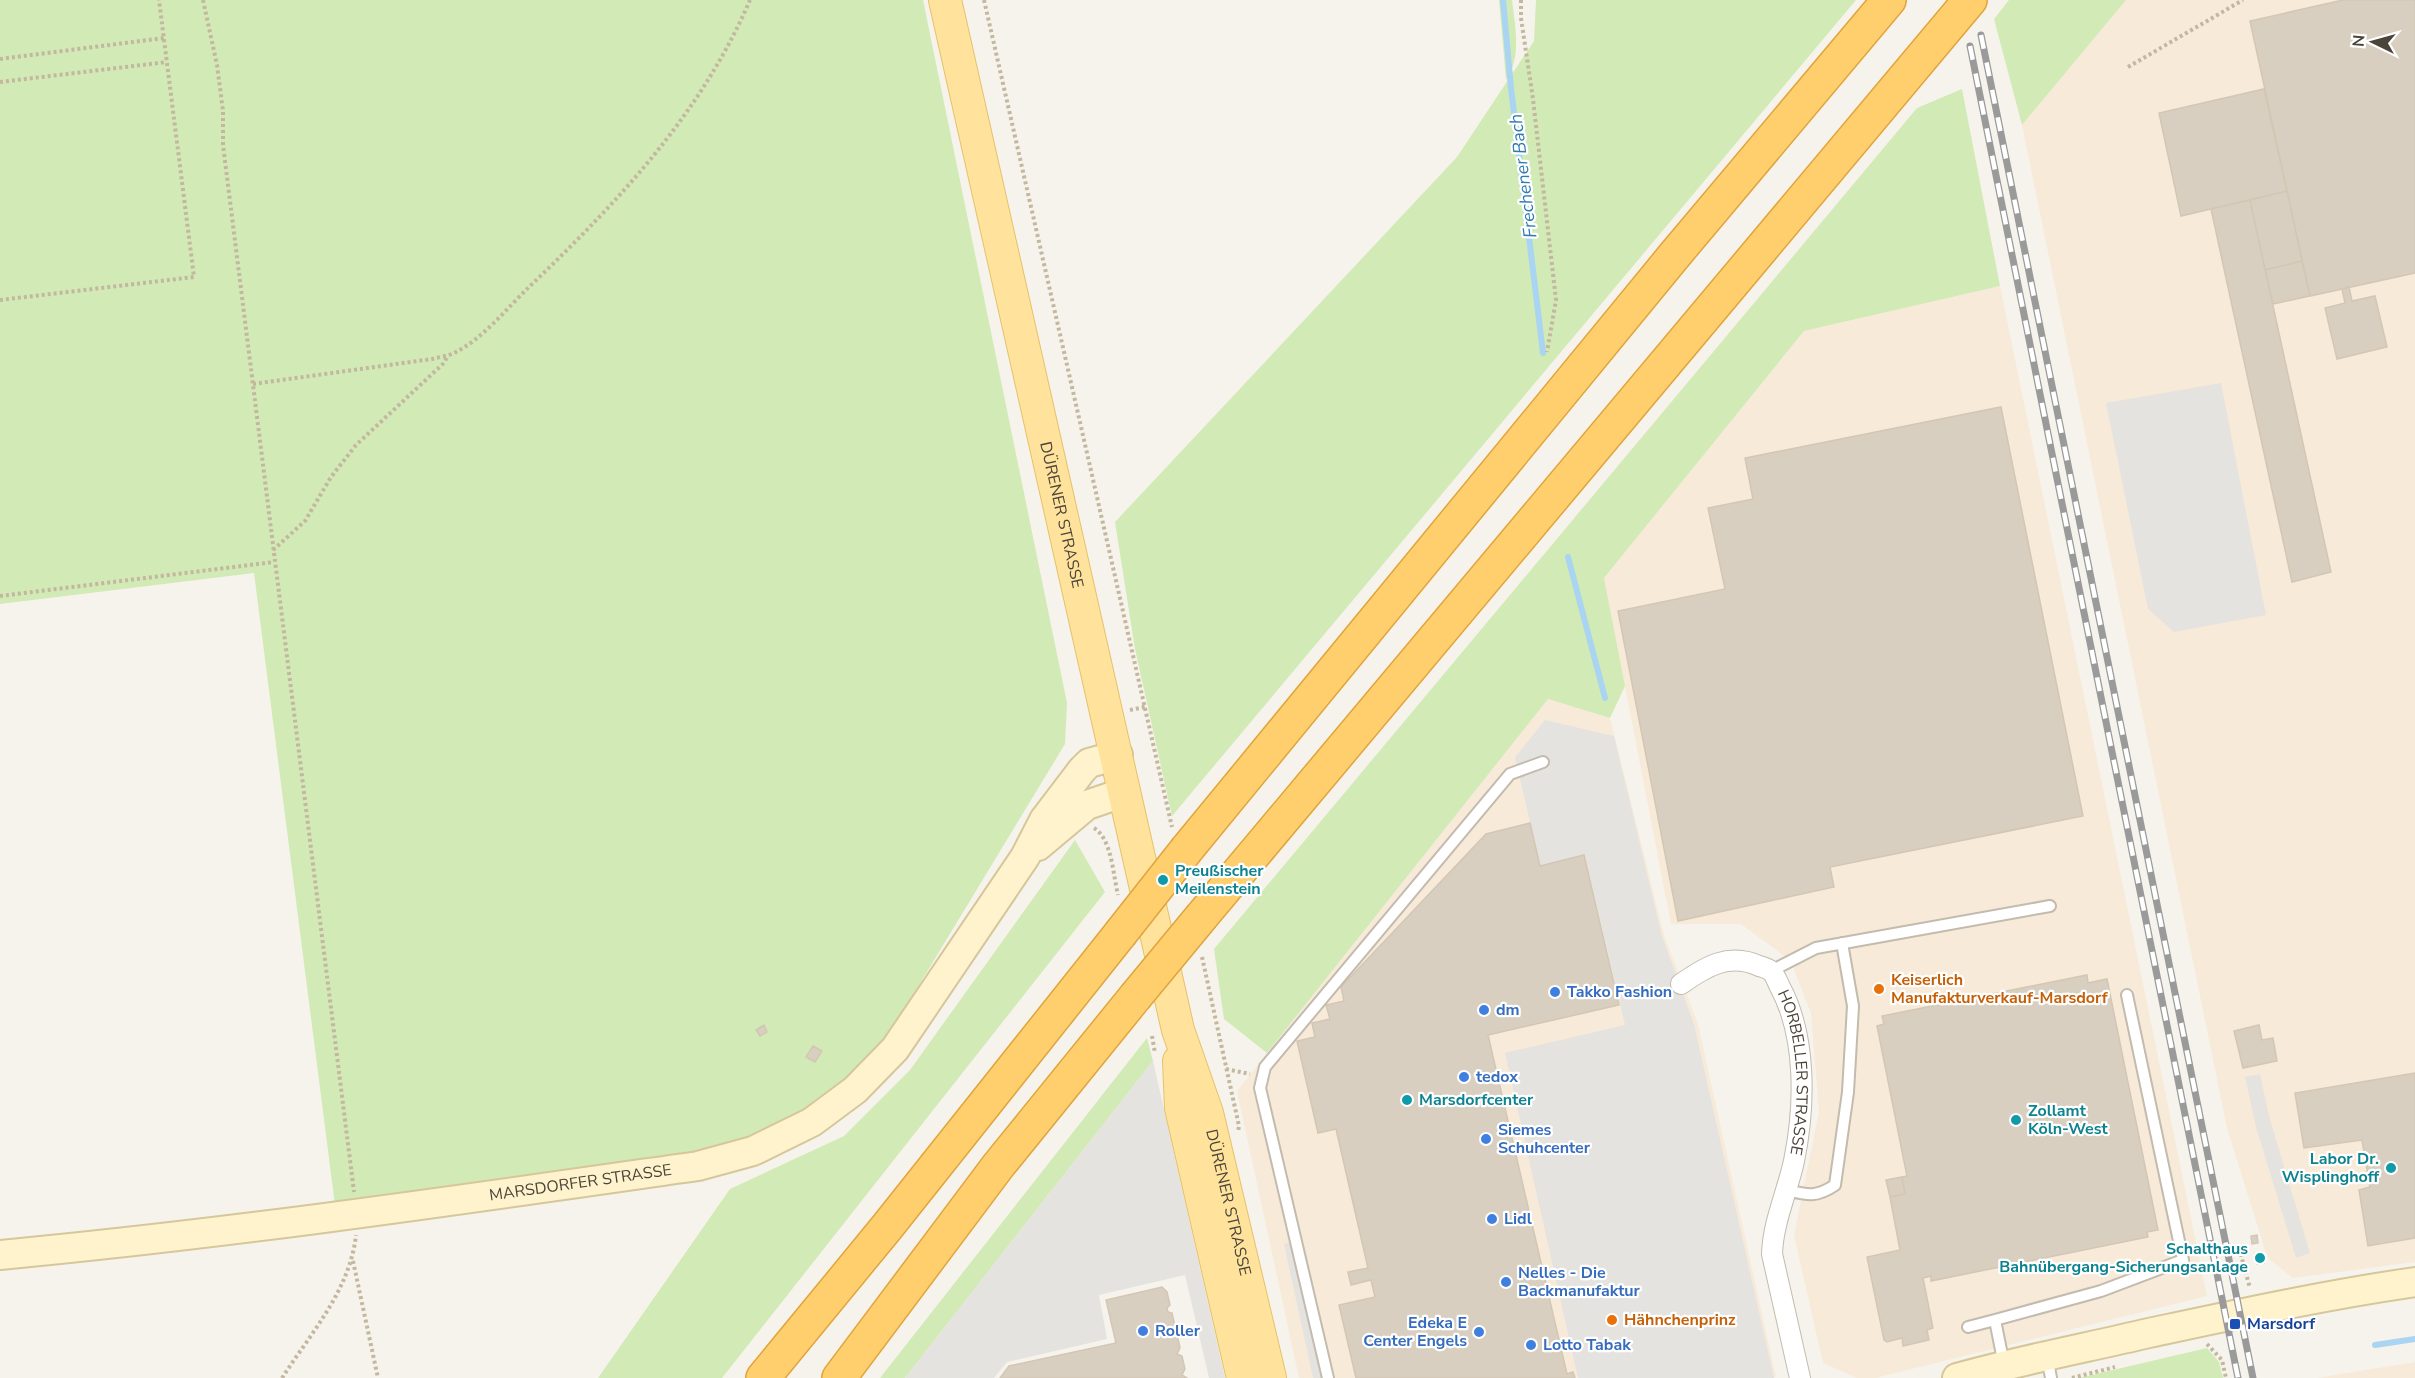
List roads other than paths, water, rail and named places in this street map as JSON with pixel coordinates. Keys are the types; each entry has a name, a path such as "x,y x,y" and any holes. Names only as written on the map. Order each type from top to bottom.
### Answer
{"highway":[{"path":"763,1378 887,1227 1120,934 1180,840 1889,0"},
{"path":"839,1378 998,1166 1135,997 1970,0"}],"main road":[{"name":"DÜRENER STRASSE","path":"945,0 1118,754 1178,1030 1207,1113 1270,1378"},
{"name":"DÜRENER STRASSE","path":"1178,1030 1181,1108 1243,1378"}],"street":[{"name":"MARSDORFER STRASSE","path":"0,1255 215,1232 362,1223 698,1166 753,1151 813,1122 855,1090 895,1049 1025,857 1044,820 1089,763 1118,754"},
{"name":"MARSDORFER STRASSE","path":"1025,857 1088,805 1125,792"},
{"name":"HORBELLER STRASSE","path":"1681,984 1707,966 1727,960 1748,960 1771,971 1786,998 1798,1036 1801,1106 1794,1161 1772,1236 1772,1254 1800,1378"},
{"path":"1958,1378 2004,1365 2049,1367 2256,1309 2331,1294 2415,1282"}],"lane":[{"path":"1328,1378 1260,1088 1265,1067 1510,774 1543,762"},
{"path":"1771,971 1816,948 2050,906"},
{"path":"1786,1190 1804,1194 1821,1194 1835,1185 1848,1092 1853,1006 1842,943"},
{"path":"1968,1327 2101,1291 2183,1260 2127,995"},
{"path":"1995,1320 2004,1365"}],"waterway":[{"name":"Frechener Bach","path":"1503,0 1511,88 1543,353"},
{"name":"Frechener Bach","path":"1568,557 1605,698"},
{"path":"2375,1345 2415,1339"}],"railway":[{"path":"1981,35 2253,1378"},
{"path":"1970,46 2238,1378"}],"place":[{"name":"Preußischer Meilenstein","path":"1163,880"},
{"name":"Keiserlich Manufakturverkauf-Marsdorf","path":"1879,989"},
{"name":"Takko Fashion","path":"1555,992"},
{"name":"dm","path":"1484,1010"},
{"name":"tedox","path":"1464,1077"},
{"name":"Marsdorfcenter","path":"1407,1100"},
{"name":"Zollamt Köln-West","path":"2016,1120"},
{"name":"Siemes Schuhcenter","path":"1486,1139"},
{"name":"Labor Dr. Wisplinghoff","path":"2391,1168"},
{"name":"Lidl","path":"1492,1219"},
{"name":"Schalthaus Bahnübergang-Sicherungsanlage","path":"2260,1258"},
{"name":"Nelles - Die Backmanufaktur","path":"1506,1282"},
{"name":"Hähnchenprinz","path":"1612,1320"},
{"name":"Marsdorf","path":"2235,1324"},
{"name":"Roller","path":"1143,1331"},
{"name":"Edeka E Center Engels","path":"1479,1332"},
{"name":"Lotto Tabak","path":"1531,1345"}]}
